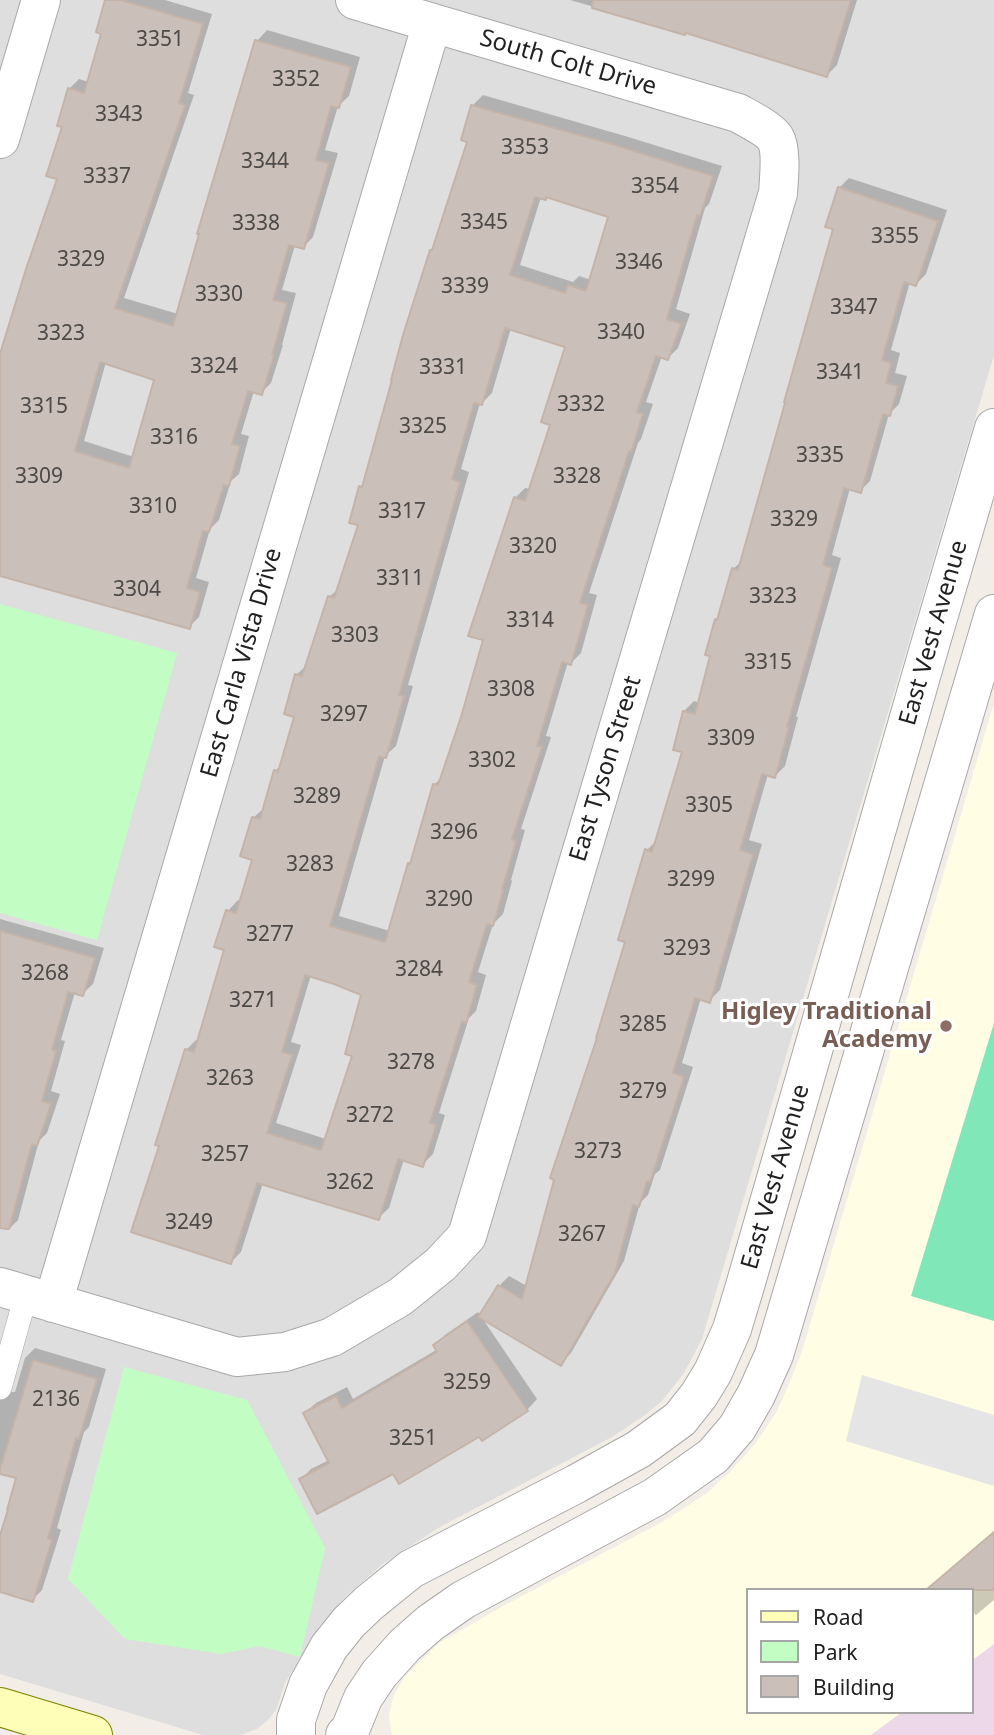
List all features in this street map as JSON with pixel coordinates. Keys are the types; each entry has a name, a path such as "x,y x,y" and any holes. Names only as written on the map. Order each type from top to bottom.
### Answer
{"main road":[{"path":"0,1707 93,1735"}],"street":[{"path":"0,139 41,0"},
{"name":"South Colt Drive","path":"355,0 738,113 775,138"},
{"name":"East Carla Vista Drive","path":"26,1295 432,23"},
{"name":"East Tyson Street","path":"26,1295 237,1357 285,1352 332,1337 400,1297 441,1264 467,1236 778,193 780,163 775,138"},
{"name":"East Vest Avenue","path":"296,1735 296,1720 318,1666 329,1647 369,1602 411,1569 576,1485 639,1449 680,1419 713,1372 732,1329 745,1286 994,428"},
{"name":"East Vest Avenue","path":"345,1735 363,1698 379,1674 405,1645 430,1623 463,1600 655,1497 713,1456 737,1428 757,1395 774,1356 994,614"},
{"path":"930,645 980,662"},
{"path":"745,1286 790,1300"}],"lane":[{"path":"0,1388 26,1295"}],"shaded area":[{"path":"0,0 994,0 994,355 702,1339 684,1373 662,1401 645,1415 612,1437 440,1527 383,1564 345,1597 319,1627 285,1683 276,1710 268,1720 257,1729 240,1735 203,1735 0,1674"},
{"name":"Higley Traditional Academy","path":"994,703 994,1644 973,1660 973,1588 746,1588 746,1714 899,1714 871,1735 392,1735 389,1715 393,1697 405,1676 439,1643 664,1521 707,1493 730,1472 754,1445 776,1413 803,1348"},
{"path":"862,1375 994,1415 994,1486 846,1441"},
{"path":"994,1644 994,1735 871,1735 899,1714 973,1714 973,1660"}],"green space":[{"path":"0,604 177,653 97,940 0,913"},
{"path":"994,1023 994,1321 911,1296"},
{"path":"124,1367 247,1400 325,1548 300,1657 259,1646 222,1654 125,1639 68,1579"}],"building":[{"path":"105,0 121,0 203,24 179,103 185,105 115,308 173,326 197,234 255,40 351,67 339,108 331,106 316,160 329,163 304,249 289,245 273,300 287,303 262,395 248,391 232,444 240,446 229,486 224,485 209,532 203,531 187,588 200,592 190,629 0,576 0,354 57,179 46,176 62,127 57,126 68,88 84,93 101,34 96,32","holes":["100,362 154,380 129,468 75,451"]},
{"path":"593,0 851,0 827,77 686,33 685,35 592,8"},
{"path":"471,105 615,145 713,176 700,216 697,215 667,319 681,324 668,360 656,356 637,412 643,414 580,603 588,605 571,665 562,662 537,746 542,747 512,839 516,841 493,926 487,924 469,982 477,985 466,1023 462,1021 430,1123 436,1125 423,1167 398,1159 379,1220 257,1183 231,1264 131,1232 159,1146 155,1145 185,1049 194,1052 224,950 214,947 226,910 236,913 252,860 240,856 252,817 260,819 274,770 278,772 294,717 284,714 295,674 302,676 328,596 334,598 358,525 349,523 359,486 362,487 403,335 467,142 461,140","holes":["535,197 546,200 546,197 608,217 586,291 568,285 565,293 510,275","505,328 565,347 541,422 550,425 525,501 514,497 468,636 483,640 438,785 433,784 385,942 330,926 379,756 386,758 404,696 399,695 460,482 452,479 474,403 482,405","305,975 361,995 345,1054 352,1056 321,1150 267,1133 292,1055 282,1052"]},
{"path":"838,187 938,221 916,286 904,282 882,360 891,363 886,383 898,386 890,416 883,414 861,493 844,488 823,565 832,568 775,778 762,774 740,850 753,854 710,1003 695,998 673,1073 684,1077 650,1182 647,1181 639,1207 633,1205 615,1273 561,1366 478,1317 498,1285 522,1299 554,1180 550,1178 597,1038 625,942 618,940 645,849 652,852 682,752 673,750 683,711 695,714 710,656 705,655 715,619 717,620 732,568 738,570 833,229 825,227"},
{"path":"0,931 95,958 83,996 68,992 52,1050 56,1051 42,1101 51,1104 37,1146 32,1144 9,1229 0,1228"},
{"path":"467,1321 528,1411 482,1441 479,1437 399,1484 393,1474 317,1514 299,1479 329,1463 303,1413 336,1396 342,1408 437,1352 433,1345"},
{"path":"33,1360 97,1379 79,1439 76,1438 48,1538 52,1540 33,1602 0,1592 0,1535 16,1478 0,1474 0,1469"},
{"path":"994,1532 994,1590 928,1588"}],"place":[{"name":"Higley Traditional Academy","path":"946,1026"}]}
